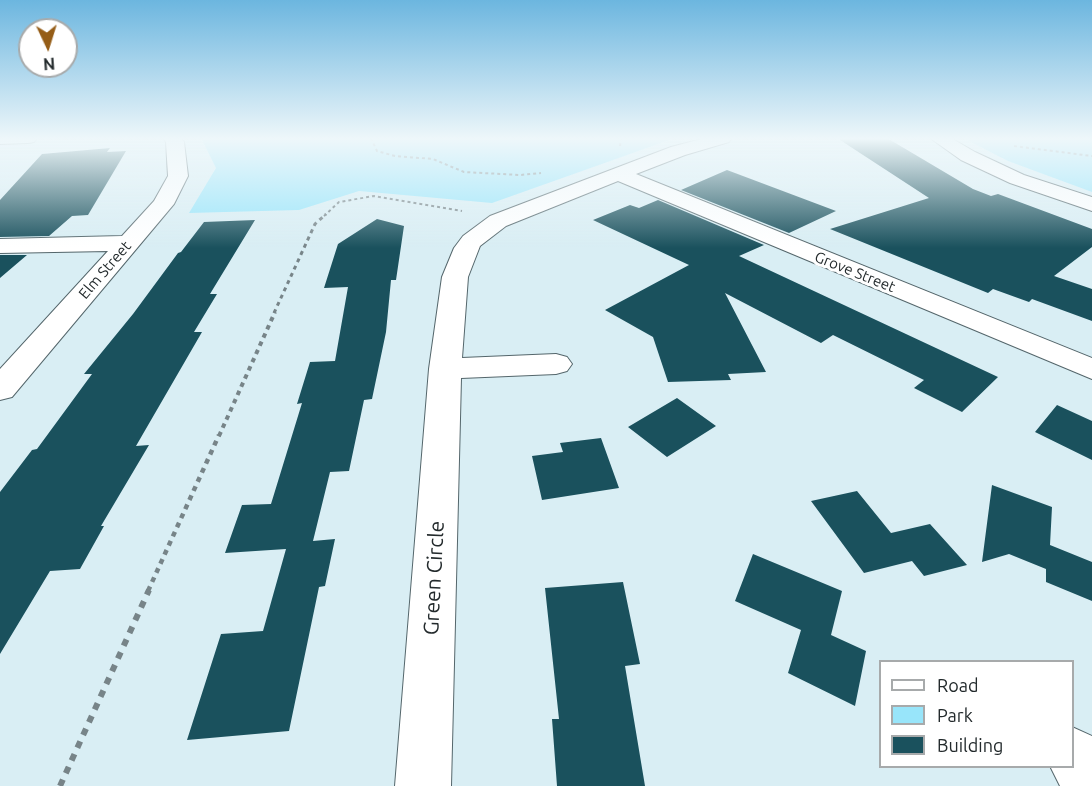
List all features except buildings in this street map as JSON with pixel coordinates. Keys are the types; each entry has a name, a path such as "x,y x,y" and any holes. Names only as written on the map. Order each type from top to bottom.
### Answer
{"street":[{"name":"Elm Street","path":"0,389 163,204 178,175"},
{"name":"Green Circle","path":"423,786 444,369 456,277 466,248 488,226 591,175"},
{"name":"Grove Street","path":"650,175 1092,369"},
{"path":"1010,175 1092,204"},
{"path":"0,246 129,243"},
{"path":"444,369 556,364"},
{"path":"1074,757 1092,785"}],"path":[{"path":"502,175 530,175"},
{"path":"60,786 315,224 339,202 374,196 400,198 410,202 504,218"}],"green space":[{"path":"212,175 572,175 492,203 359,191 299,210 189,213"},
{"path":"1045,175 1092,175 1092,192"}]}
